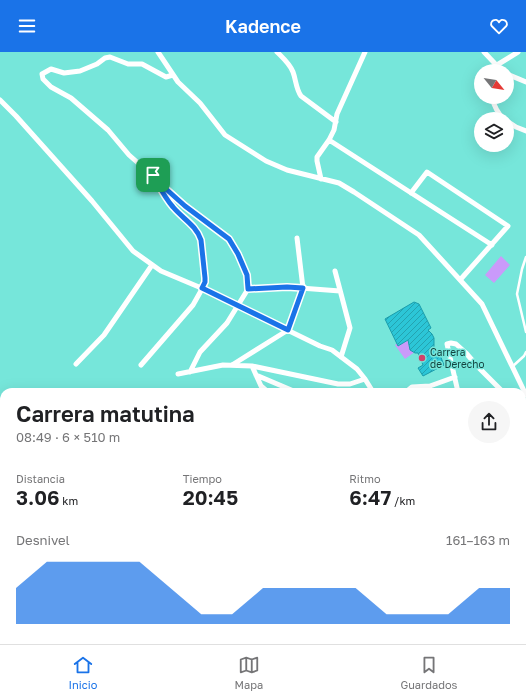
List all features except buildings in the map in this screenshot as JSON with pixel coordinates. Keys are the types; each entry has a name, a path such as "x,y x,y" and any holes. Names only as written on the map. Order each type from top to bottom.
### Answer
{"street":[{"path":"158,52 178,82 200,103 225,135 266,161 287,170 339,183 419,235 482,304 523,388"},
{"path":"277,52 290,65 298,93 336,122"},
{"path":"321,179 317,157 334,130 337,114 366,52"},
{"path":"484,52 496,64"},
{"path":"499,64 518,52"},
{"path":"173,75 166,77 142,64 128,64 110,58 105,58 97,64 80,71 64,73 51,69 42,74 43,79 51,87 70,98 108,130 129,155 153,175 185,206 229,239 238,254 247,275 248,289 227,323 200,352 190,372"},
{"path":"514,77 526,82"},
{"path":"0,100 92,202 133,251 161,271 202,288 320,346 332,350 357,368 371,388"},
{"path":"514,126 526,131"},
{"path":"329,140 492,245"},
{"path":"411,193 427,172 508,226 460,280"},
{"path":"141,365 193,305 205,282 201,240 199,235 196,229 174,209 167,200 153,175"},
{"path":"231,366 288,330 303,288 297,238"},
{"path":"76,364 104,335 152,265"},
{"path":"334,272 350,328 341,357"},
{"path":"248,289 287,287 340,291"},
{"path":"457,388 447,344 451,343 456,344 466,353 499,388"},
{"path":"178,374 223,365 252,366 338,384 350,384 365,379"},
{"path":"252,366 263,388"},
{"path":"256,375 287,388"},
{"path":"411,388 430,386 454,377"}],"lane":[{"path":"526,257 517,294 526,332"},
{"path":"513,366 524,356 526,352"}],"shaded area":[{"path":"501,256 510,265 494,283 485,275"},
{"path":"417,329 427,343 405,359 395,345"}],"place":[{"name":"Carrera de Derecho","path":"422,358"}],"route":[{"path":"153,175 185,206 229,239 238,254 247,275 248,289 287,287 303,288 288,330 202,288 205,278 201,240 199,235 196,229 174,209 167,200 153,175"}]}
